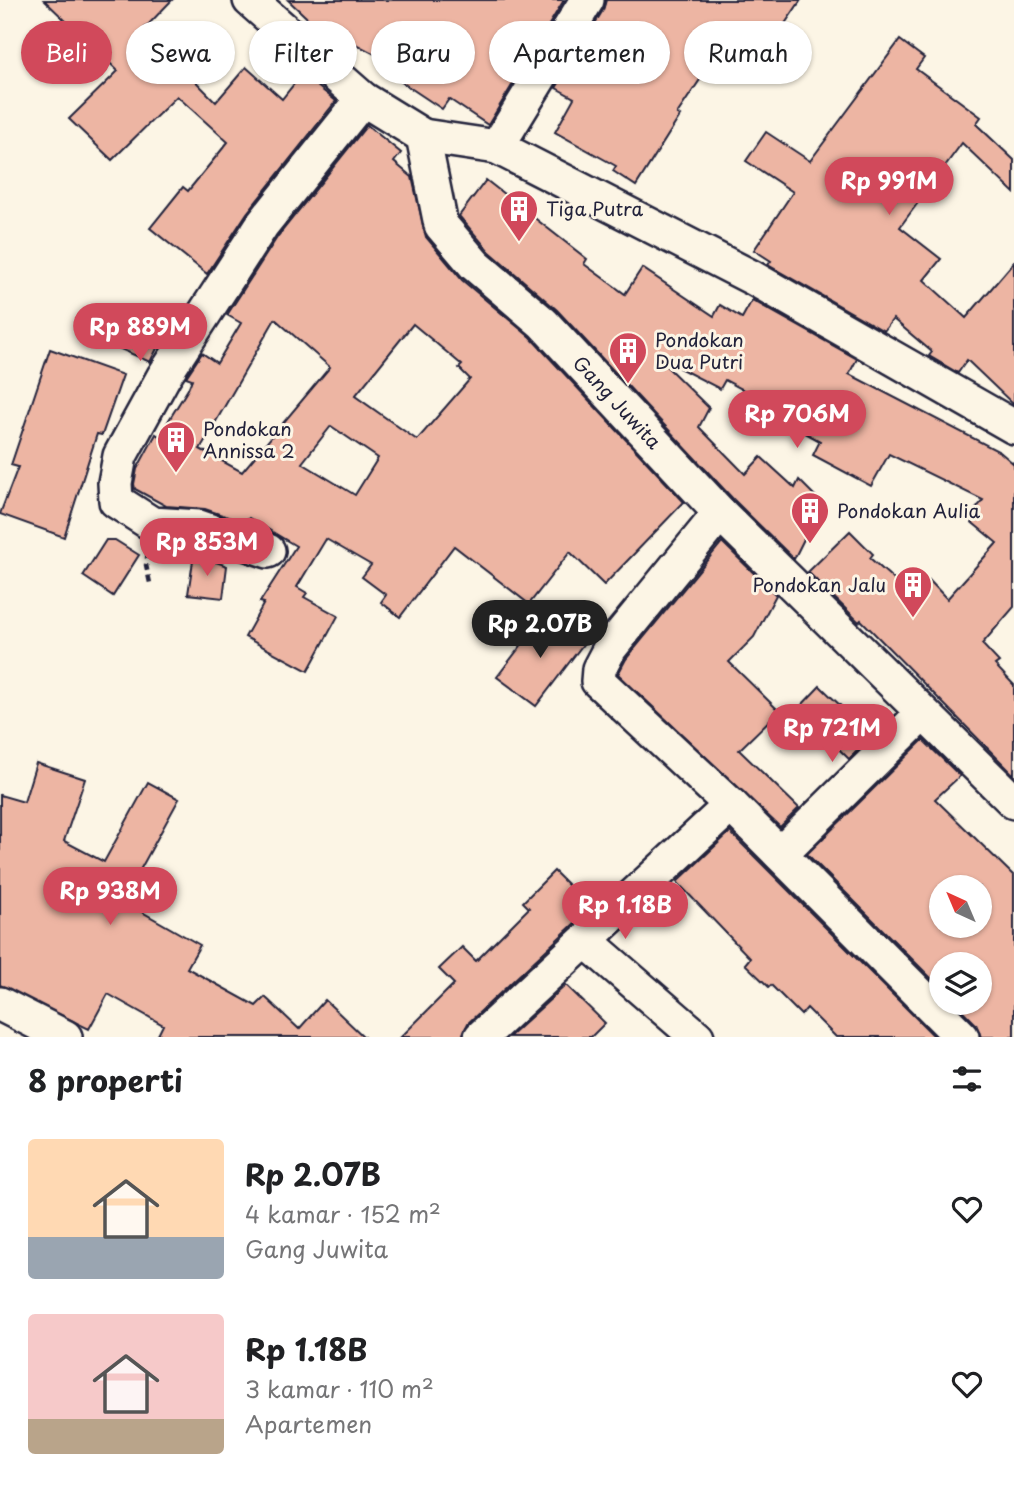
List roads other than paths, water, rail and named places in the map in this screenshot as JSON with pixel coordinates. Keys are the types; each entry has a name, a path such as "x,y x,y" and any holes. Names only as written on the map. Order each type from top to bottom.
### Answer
{"street":[{"path":"250,0 363,99 423,136 497,147 753,278 1014,427"},
{"path":"497,147 587,0"},
{"path":"268,551 199,527 152,524 116,500 115,482 120,456 164,376 262,225 363,99"},
{"name":"Gang Juwita","path":"423,136 441,225 475,265 543,323 720,513 1014,802"},
{"path":"720,513 610,648 597,676 598,681 731,805 961,1037"},
{"path":"780,854 923,713"},
{"path":"481,1037 731,805"},
{"path":"586,941 697,1037"},
{"path":"0,1003 65,1037"}],"place":[{"name":"Tiga Putra","path":"519,243"},
{"name":"Pondokan Dua Putri","path":"628,385"},
{"name":"Pondokan Annissa 2","path":"176,474"},
{"name":"Pondokan Aulia","path":"810,545"},
{"name":"Pondokan Jalu","path":"913,619"}]}
